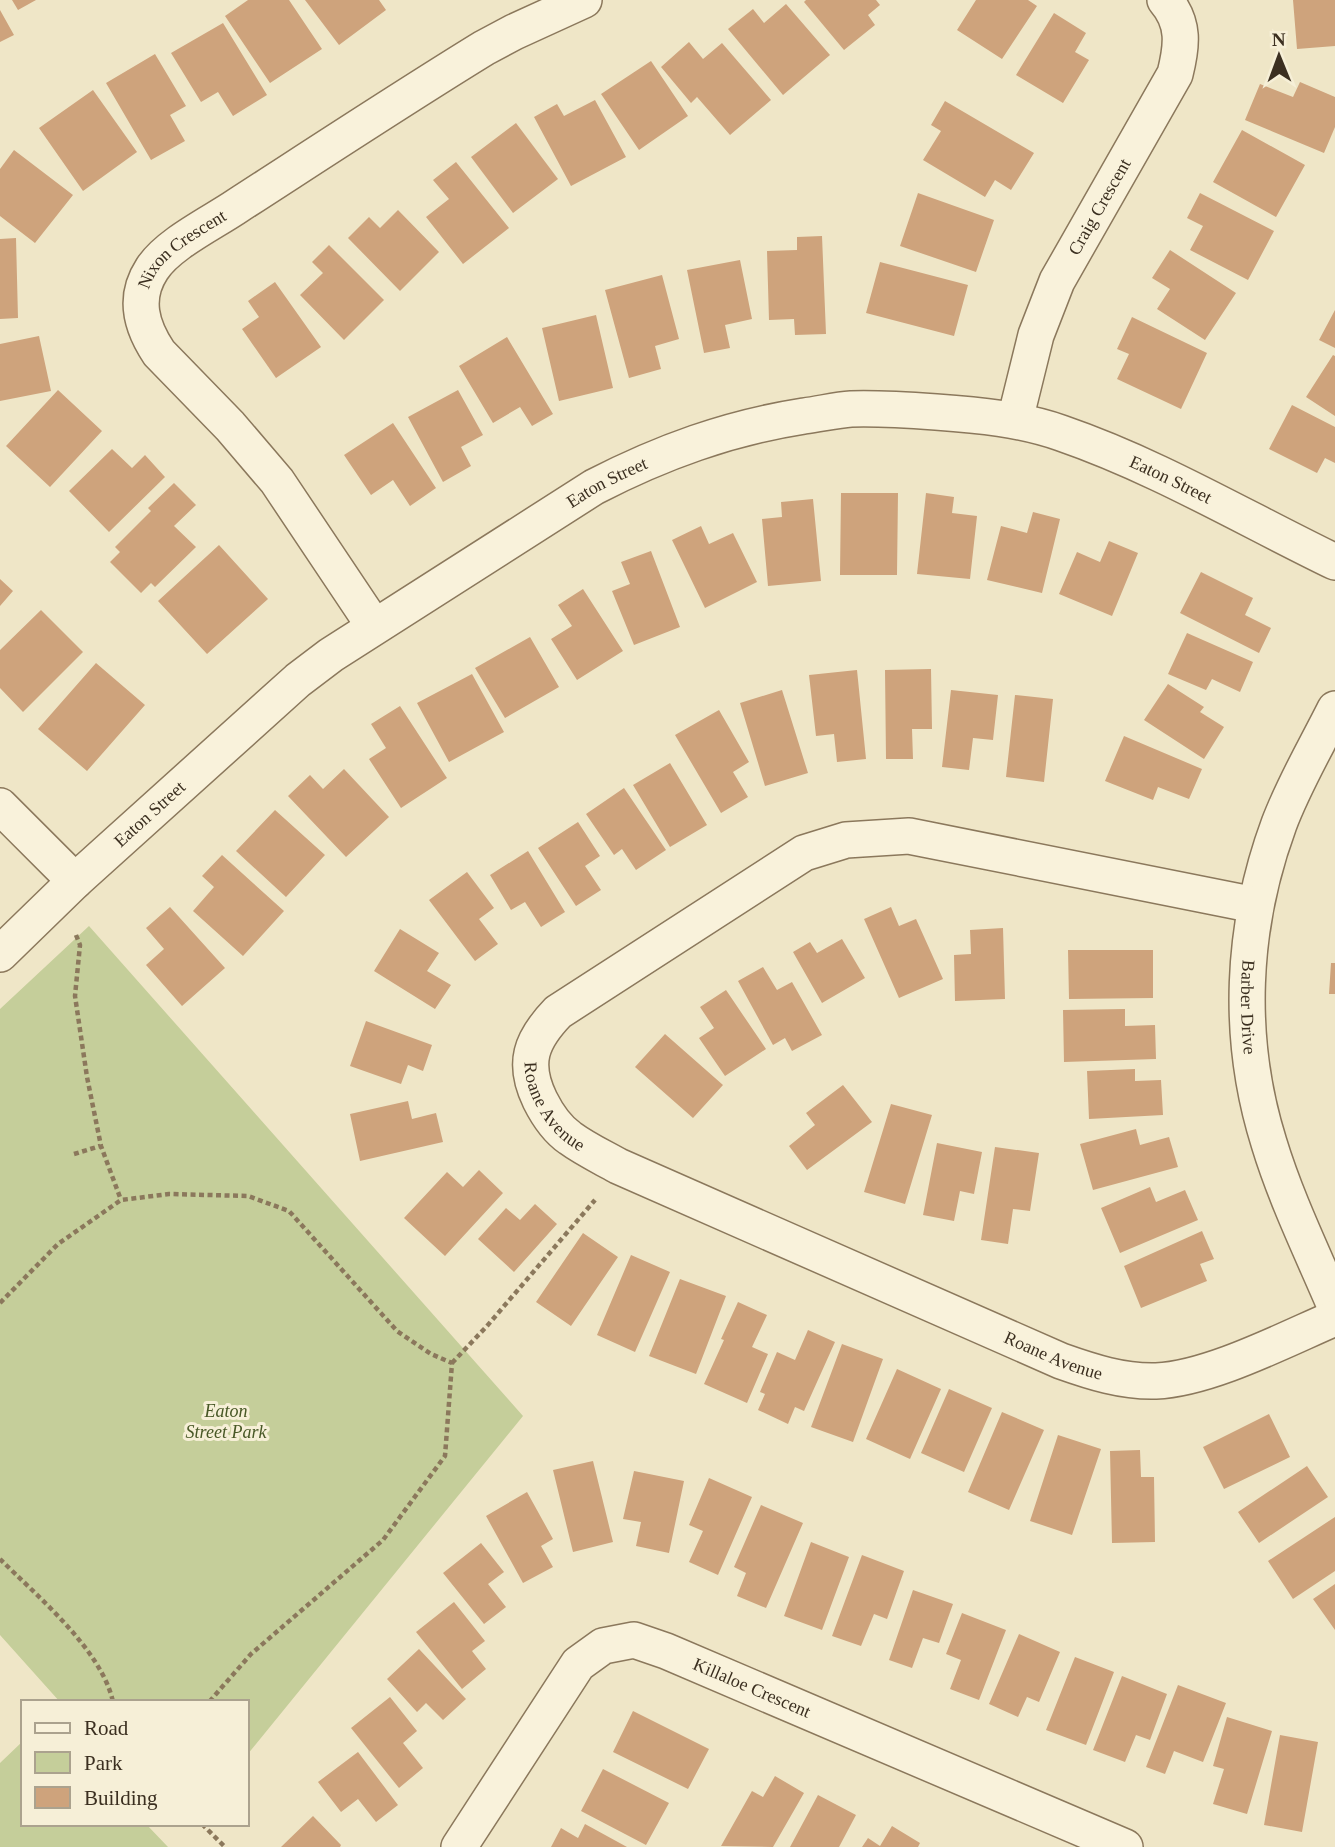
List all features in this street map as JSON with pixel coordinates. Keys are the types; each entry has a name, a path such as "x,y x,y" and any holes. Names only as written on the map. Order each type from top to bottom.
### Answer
{"street":[{"name":"Nixon Crescent","path":"374,626 277,481 230,426 159,353 141,315 145,283 162,256 273,183 484,48 584,0"},
{"name":"Craig Crescent","path":"1015,420 1036,335 1057,281 1175,74 1181,51 1181,27 1165,0"},
{"name":"Eaton Street","path":"0,954 75,881 298,680 374,626 594,487 638,464 703,439 778,420 849,409 953,413 1015,420 1061,433 1126,459 1193,489 1335,562"},
{"name":"Barber Drive","path":"1335,709 1287,804 1271,850 1255,905 1247,989 1248,1033 1256,1094 1278,1171 1335,1306"},
{"path":"0,806 75,881"},
{"name":"Roane Avenue","path":"1255,905 909,836 846,840 804,853 558,1012 542,1028 534,1046 530,1068 533,1085 547,1114 569,1138 618,1166 1061,1361 1101,1375 1157,1381 1181,1378 1211,1369 1335,1318"},
{"name":"Killaloe Crescent","path":"459,1847 579,1664 603,1646 634,1640 666,1651 1125,1847"}],"path":[{"path":"76,935 80,945 75,996 87,1077 100,1146 121,1200"},
{"path":"75,1154 100,1146"},
{"path":"0,1303 58,1244 121,1200 169,1194 248,1196 289,1211 397,1331 452,1363"},
{"path":"211,1700 251,1654 383,1540 445,1456 452,1363 595,1200"},
{"path":"0,1559 75,1633 110,1685 113,1700"},
{"path":"204,1826 225,1847"}],"green space":[{"name":"Eaton Street Park","path":"89,926 523,1416 248,1754 248,1700 58,1700 0,1635 0,1009"},
{"path":"21,1743 21,1826 148,1826 168,1847 0,1847 0,1763"}],"building":[{"path":"12,0 36,0 18,10"},
{"path":"248,0 289,0 322,49 270,83 225,16"},
{"path":"305,0 379,0 386,10 339,45"},
{"path":"876,0 880,5 868,15 875,25 844,50 804,2"},
{"path":"976,0 1028,0 1037,6 1002,59 957,30"},
{"path":"1293,0 1335,0 1335,46 1297,49"},
{"path":"786,4 830,55 783,95 728,29 753,9 764,23"},
{"path":"0,10 14,35 0,42"},
{"path":"1054,13 1086,33 1075,52 1089,60 1063,103 1016,75"},
{"path":"223,23 267,95 233,116 218,92 201,102 171,53"},
{"path":"689,42 703,59 722,43 771,100 730,135 697,97 691,103 661,67"},
{"path":"155,54 186,106 170,115 185,141 151,160 106,83"},
{"path":"651,61 688,116 639,150 601,94"},
{"path":"1300,82 1335,97 1335,127 1324,153 1245,120 1260,84 1293,97"},
{"path":"93,90 137,152 83,191 39,128"},
{"path":"595,100 626,157 571,186 534,117 557,104 564,116"},
{"path":"945,101 1034,153 1011,190 995,180 985,197 923,160 941,131 931,125"},
{"path":"516,123 558,179 513,213 471,157"},
{"path":"1242,130 1305,165 1276,217 1213,182"},
{"path":"14,150 73,195 35,243 0,216 0,169"},
{"path":"456,162 509,228 463,264 426,217 449,199 433,180"},
{"path":"918,193 994,220 976,272 900,246"},
{"path":"1200,193 1274,231 1248,280 1190,250 1203,226 1187,218"},
{"path":"398,210 439,252 400,291 348,238 369,217 380,228"},
{"path":"822,236 826,334 795,335 794,319 769,320 767,251 797,250 797,237"},
{"path":"16,238 18,318 0,319 0,239"},
{"path":"329,245 384,300 344,340 300,295 323,273 312,262"},
{"path":"1170,250 1236,293 1205,340 1157,309 1170,289 1152,278"},
{"path":"740,260 752,319 725,325 730,348 704,353 687,270"},
{"path":"880,262 968,285 954,336 866,313"},
{"path":"662,275 679,339 655,346 661,369 629,378 605,290"},
{"path":"275,282 321,347 276,378 242,329 259,317 248,301"},
{"path":"1335,310 1335,348 1319,340"},
{"path":"596,315 613,388 559,401 542,328"},
{"path":"1132,317 1207,353 1181,409 1117,379 1129,354 1117,349"},
{"path":"39,336 51,391 0,401 0,344"},
{"path":"507,337 553,414 532,426 520,407 493,423 459,366"},
{"path":"1333,355 1335,356 1335,416 1306,397"},
{"path":"58,390 102,431 50,487 6,446"},
{"path":"458,390 483,435 461,447 471,466 443,482 408,417"},
{"path":"1292,405 1335,427 1335,463 1325,458 1317,473 1269,449"},
{"path":"393,423 436,488 410,506 393,480 371,495 344,455"},
{"path":"112,449 132,468 145,455 165,477 109,532 69,491"},
{"path":"174,483 196,505 174,526 196,547 155,587 151,583 141,593 110,562 120,552 115,547 151,511 148,508"},
{"path":"841,493 898,493 897,575 840,575"},
{"path":"926,493 954,497 952,513 977,516 970,579 917,574"},
{"path":"813,499 821,581 768,586 762,519 782,517 781,502"},
{"path":"1033,512 1060,519 1042,593 987,580 1001,526 1027,533"},
{"path":"701,526 709,544 733,533 757,582 705,608 672,540"},
{"path":"1109,541 1138,553 1112,616 1059,594 1077,552 1100,562"},
{"path":"219,545 268,599 207,654 158,601"},
{"path":"651,551 680,627 634,645 612,591 630,584 621,562"},
{"path":"1201,572 1253,598 1245,615 1271,628 1259,653 1180,613"},
{"path":"0,579 13,591 0,606"},
{"path":"583,589 623,651 577,680 551,639 572,626 558,605"},
{"path":"41,610 83,652 23,712 0,688 0,650"},
{"path":"1187,633 1253,662 1240,692 1212,679 1206,690 1168,674"},
{"path":"530,637 559,687 505,718 475,668"},
{"path":"96,663 145,705 87,771 38,729"},
{"path":"931,669 932,729 912,729 913,759 886,759 885,670"},
{"path":"857,670 866,759 837,762 834,734 816,736 809,675"},
{"path":"472,674 504,732 449,762 417,703"},
{"path":"1168,684 1204,707 1200,712 1224,727 1204,759 1144,720"},
{"path":"782,690 808,773 765,786 740,703"},
{"path":"951,690 998,695 993,740 973,738 969,770 942,767"},
{"path":"1015,695 1053,699 1044,782 1006,777"},
{"path":"400,706 447,778 401,808 369,759 386,748 371,724"},
{"path":"719,710 749,762 733,772 748,797 721,813 675,735"},
{"path":"1124,736 1202,769 1189,799 1158,787 1153,800 1105,781"},
{"path":"670,763 707,825 670,847 633,785"},
{"path":"344,769 389,817 346,857 288,796 310,775 323,789"},
{"path":"624,788 666,850 636,870 622,849 614,855 586,814"},
{"path":"275,810 325,855 286,897 236,851"},
{"path":"578,822 600,856 585,866 601,890 576,906 538,848"},
{"path":"528,851 565,912 541,927 525,902 511,910 490,875"},
{"path":"222,855 284,911 243,956 193,911 214,887 202,876"},
{"path":"467,872 494,908 479,919 498,944 475,961 429,900"},
{"path":"170,907 225,968 182,1006 146,965 164,949 146,928"},
{"path":"891,907 899,926 916,919 943,979 899,998 864,919"},
{"path":"1003,928 1005,999 955,1001 954,955 971,954 970,930"},
{"path":"400,929 439,953 427,971 451,985 435,1009 374,971"},
{"path":"842,939 865,978 822,1003 793,952 810,942 817,953"},
{"path":"1068,950 1153,950 1153,998 1069,999"},
{"path":"1331,963 1335,963 1335,994 1329,994"},
{"path":"763,967 777,990 792,982 822,1035 792,1051 785,1038 773,1045 738,981"},
{"path":"726,990 766,1049 725,1076 699,1038 714,1028 700,1007"},
{"path":"1125,1009 1125,1026 1155,1025 1156,1059 1064,1062 1063,1010"},
{"path":"366,1021 432,1045 423,1071 408,1065 401,1084 350,1066"},
{"path":"665,1034 723,1085 693,1118 635,1067"},
{"path":"1135,1069 1135,1081 1161,1080 1163,1115 1089,1119 1087,1071"},
{"path":"843,1085 872,1122 807,1170 789,1146 815,1125 806,1113"},
{"path":"408,1101 412,1119 436,1113 443,1142 360,1161 350,1114"},
{"path":"891,1104 932,1115 905,1204 864,1192"},
{"path":"1136,1129 1140,1145 1169,1137 1178,1167 1093,1190 1080,1144"},
{"path":"937,1143 982,1152 974,1194 960,1191 954,1221 923,1215"},
{"path":"995,1147 1039,1153 1030,1211 1013,1209 1008,1244 981,1240"},
{"path":"479,1170 503,1193 445,1256 404,1218 447,1172 463,1187"},
{"path":"1150,1187 1156,1202 1185,1190 1198,1220 1120,1253 1101,1208"},
{"path":"535,1204 557,1224 514,1272 478,1239 506,1208 520,1220"},
{"path":"1202,1231 1214,1259 1200,1264 1207,1281 1141,1308 1124,1266"},
{"path":"583,1233 618,1257 571,1326 536,1302"},
{"path":"631,1255 670,1272 635,1352 597,1335"},
{"path":"680,1279 726,1296 696,1374 649,1356"},
{"path":"738,1302 767,1315 752,1347 768,1354 747,1403 704,1384"},
{"path":"808,1330 835,1342 804,1411 795,1407 788,1424 758,1410 765,1394 760,1392 777,1352 795,1360"},
{"path":"842,1344 883,1359 853,1442 811,1427"},
{"path":"897,1369 941,1389 910,1459 866,1439"},
{"path":"949,1389 992,1408 964,1472 921,1453"},
{"path":"1002,1412 1044,1430 1009,1510 968,1492"},
{"path":"1269,1414 1290,1457 1224,1489 1203,1447"},
{"path":"1058,1435 1101,1449 1072,1535 1030,1521"},
{"path":"1140,1450 1141,1477 1154,1477 1155,1542 1112,1543 1110,1451"},
{"path":"593,1461 613,1542 573,1552 553,1470"},
{"path":"1307,1466 1328,1497 1259,1543 1238,1512"},
{"path":"634,1471 684,1481 669,1553 636,1546 641,1522 623,1519"},
{"path":"709,1478 752,1497 718,1575 689,1562 703,1531 689,1525"},
{"path":"527,1492 553,1539 541,1546 553,1567 523,1583 486,1516"},
{"path":"761,1505 803,1523 766,1608 737,1596 746,1573 734,1567"},
{"path":"1335,1517 1335,1571 1293,1599 1268,1561"},
{"path":"811,1542 849,1557 822,1630 784,1616"},
{"path":"481,1543 504,1572 488,1584 506,1607 484,1624 443,1573"},
{"path":"862,1555 904,1571 887,1619 874,1614 861,1646 832,1636"},
{"path":"1335,1584 1335,1630 1313,1599"},
{"path":"913,1590 953,1604 939,1643 923,1638 912,1668 889,1660"},
{"path":"454,1602 485,1641 472,1651 486,1669 462,1689 416,1632"},
{"path":"962,1613 1006,1630 979,1700 950,1689 961,1660 946,1654"},
{"path":"1019,1634 1060,1652 1039,1702 1027,1697 1018,1717 989,1704"},
{"path":"419,1649 466,1699 443,1720 426,1703 417,1712 387,1679"},
{"path":"1075,1657 1114,1672 1086,1745 1046,1730"},
{"path":"1122,1676 1167,1694 1150,1740 1136,1735 1125,1762 1093,1750"},
{"path":"1178,1685 1226,1703 1203,1762 1174,1751 1165,1774 1146,1767"},
{"path":"390,1697 417,1731 403,1743 423,1768 399,1788 351,1728"},
{"path":"633,1711 709,1749 688,1789 613,1752"},
{"path":"1227,1717 1272,1731 1247,1814 1213,1804 1224,1769 1213,1766"},
{"path":"1280,1735 1318,1742 1302,1832 1264,1825"},
{"path":"358,1752 398,1805 376,1822 358,1799 341,1812 318,1782"},
{"path":"603,1769 669,1803 646,1845 581,1811"},
{"path":"775,1776 804,1793 773,1847 721,1846 752,1791 763,1797"},
{"path":"818,1795 856,1815 839,1847 790,1847"},
{"path":"313,1816 340,1847 281,1847"},
{"path":"585,1824 627,1847 551,1847 561,1828 578,1838"},
{"path":"892,1826 920,1843 918,1847 862,1847 868,1838 880,1846"}]}
